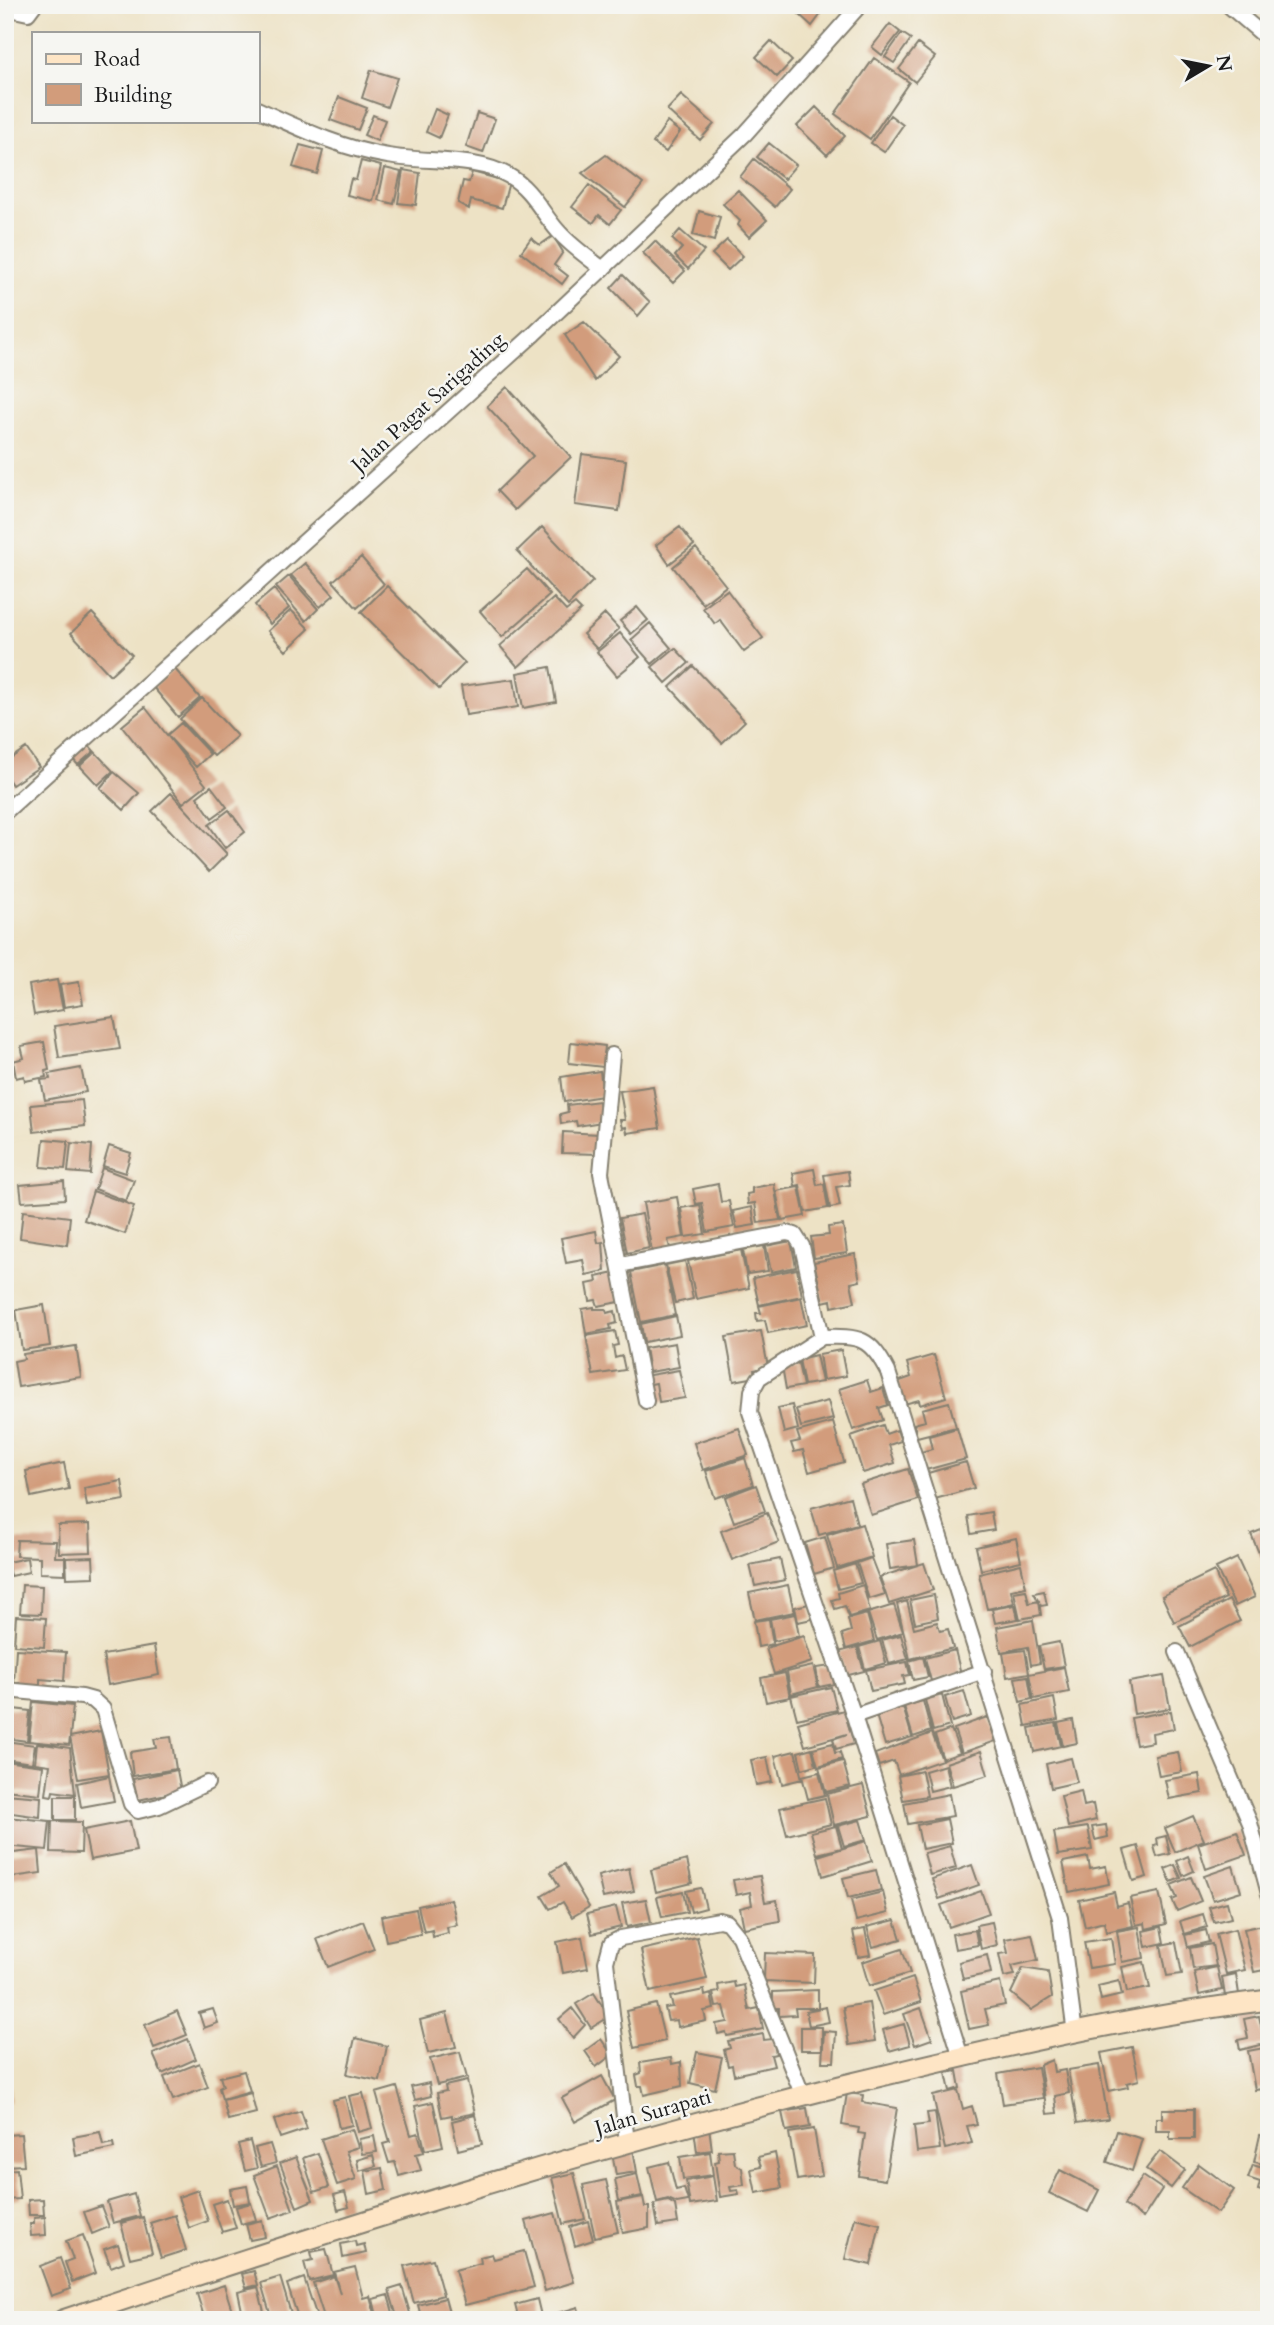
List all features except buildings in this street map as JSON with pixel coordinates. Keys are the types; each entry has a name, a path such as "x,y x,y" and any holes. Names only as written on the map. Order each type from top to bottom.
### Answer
{"street":[{"path":"5,8 28,13 34,5"},
{"name":"Jalan Pagat Sarigading","path":"5,812 603,269 745,134 860,5"},
{"path":"1228,5 1269,40"},
{"path":"259,110 311,134 387,156 474,166 507,174 528,189 557,230 575,248 603,269"},
{"path":"612,1055 601,1173 646,1401"},
{"path":"620,1265 787,1233 795,1235 802,1246 822,1337"},
{"path":"961,2057 853,1716 750,1412 751,1391 759,1378 822,1337 849,1336 866,1340 877,1352 888,1372 985,1671 1060,1918 1075,2034"},
{"path":"1177,1652 1250,1823 1269,1894"},
{"path":"853,1716 985,1671"},
{"path":"5,1690 82,1697 103,1709 131,1804 138,1811 159,1806 207,1783"},
{"path":"627,2142 606,1962 611,1942 621,1938 719,1920 727,1922 738,1937 803,2096"},
{"name":"Jalan Surapati","path":"63,2320 297,2241 627,2142 961,2057 1164,2015 1269,2000"}]}
